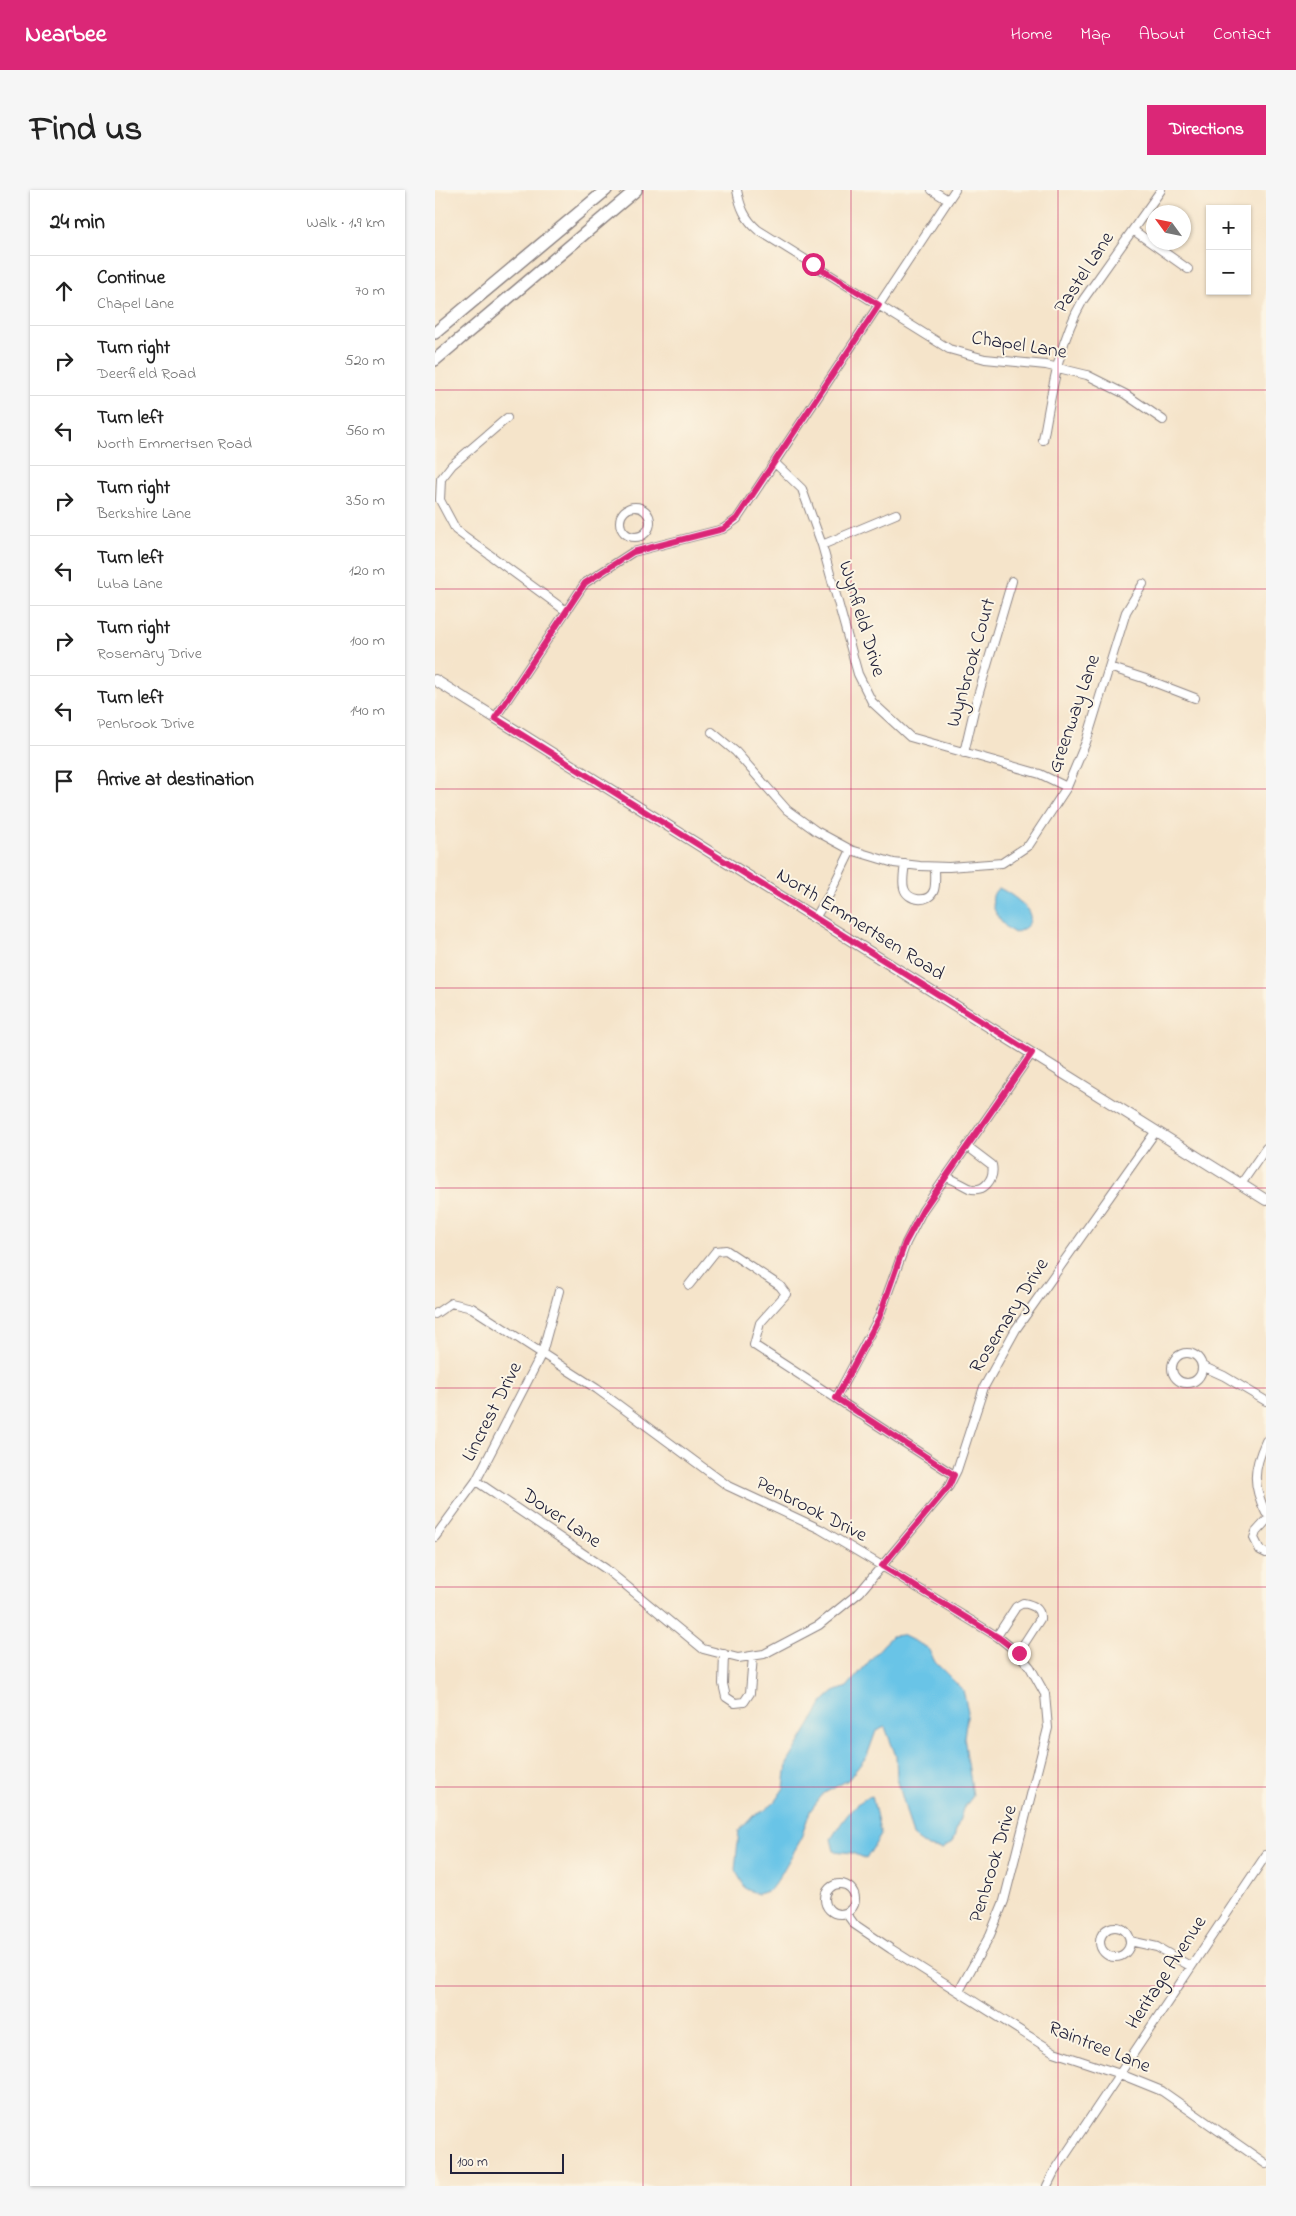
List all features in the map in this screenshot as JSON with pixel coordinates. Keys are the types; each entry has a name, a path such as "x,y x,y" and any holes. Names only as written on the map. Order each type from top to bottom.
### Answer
{"main road":[{"path":"435,333 606,190"},
{"path":"435,360 636,190"},
{"path":"435,338 445,351"}],"street":[{"name":"Chapel Lane","path":"737,190 746,218 758,230 938,343 961,353 985,360 1057,367 1087,375 1107,384 1163,420"},
{"path":"932,190 948,200"},
{"path":"495,718 585,583 633,552 723,529 737,518 955,190"},
{"name":"Pastel Lane","path":"1043,440 1063,341 1073,317 1161,190"},
{"path":"1133,230 1188,269"},
{"path":"507,418 452,465 441,479 438,497 456,530 566,611"},
{"name":"Wynfield Drive","path":"775,463 802,489 822,545 858,674 872,702 910,737 1040,774 1067,787"},
{"path":"631,507 639,507 645,510 650,520 649,529 645,534 638,537 628,536 620,525 623,512 631,507"},
{"path":"822,545 896,514"},
{"path":"638,537 643,550"},
{"name":"Wynbrook Court","path":"964,753 975,706 1012,581"},
{"name":"Greenway Lane","path":"935,867 977,866 1002,863 1026,848 1067,787 1086,742 1126,612 1143,584"},
{"path":"1109,667 1195,698"},
{"name":"North Emmertsen Road","path":"435,680 1266,1200"},
{"path":"712,732 736,752 787,810 816,831 851,850 894,863 905,864 935,867 934,891 928,898 912,898 906,893 903,887 905,864"},
{"path":"815,918 829,895 851,850"},
{"path":"836,1398 879,1318 905,1243 923,1210 1032,1053"},
{"name":"Rosemary Drive","path":"625,1586 703,1649 738,1658 764,1654 819,1625 859,1592 949,1486 984,1388 1016,1329 1156,1131"},
{"path":"946,1177 960,1181 970,1188 981,1189 989,1182 994,1172 992,1165 967,1146"},
{"path":"1241,1184 1266,1148"},
{"path":"689,1285 716,1251 726,1250 780,1286 786,1294 760,1323 754,1345 954,1475"},
{"name":"Lincrest Drive","path":"435,1537 476,1481 542,1354 559,1291"},
{"name":"Penbrook Drive","path":"435,1314 451,1303 472,1308 597,1389 728,1486 819,1529 997,1636 1019,1653 1045,1694 1048,1728 1004,1901 990,1935 959,1991"},
{"path":"1202,1366 1197,1380 1187,1384 1177,1380 1172,1371 1176,1357 1184,1353 1194,1354 1202,1366 1224,1376 1266,1402"},
{"path":"1266,1440 1257,1460 1255,1480 1259,1499 1266,1513"},
{"name":"Dover Lane","path":"476,1481 606,1569 625,1586"},
{"path":"1266,1521 1256,1532 1254,1538 1260,1550 1266,1553"},
{"path":"997,1636 1015,1607 1023,1603 1034,1606 1039,1610 1040,1619 1019,1653"},
{"path":"724,1654 723,1684 726,1697 735,1702 744,1702 750,1693 753,1656"},
{"name":"Heritage Avenue","path":"1047,2186 1054,2172 1266,1854"},
{"path":"834,1884 845,1884 853,1890 855,1895 853,1906 846,1913 832,1912 826,1905 827,1891 834,1884"},
{"name":"Raintree Lane","path":"846,1913 854,1924 1054,2052 1120,2074 1161,2091 1266,2164"},
{"path":"1113,1927 1118,1927 1126,1932 1130,1941 1124,1954 1114,1957 1104,1953 1099,1944 1104,1931 1113,1927"},
{"path":"1130,1941 1157,1947 1191,1966"}],"water":[{"path":"999,888 1019,901 1028,910 1030,915 1028,925 1015,933 1004,925 995,912 993,898 994,893"},
{"path":"902,1635 928,1648 935,1662 963,1690 968,1711 964,1737 973,1796 963,1809 952,1843 942,1849 928,1847 913,1836 897,1778 896,1756 885,1727 876,1731 867,1756 848,1780 823,1794 810,1811 800,1841 770,1890 758,1894 746,1889 735,1870 739,1831 754,1815 764,1811 775,1801 784,1788 787,1764 824,1701 834,1692 847,1687 891,1636"},
{"path":"872,1796 881,1835 866,1859 852,1853 834,1851 831,1839 839,1827 860,1802"}],"route":[{"path":"813,264 879,305 827,386 737,518 723,529 633,552 585,583 495,718 1032,1053 923,1210 905,1243 879,1318 836,1398 954,1475 949,1486 882,1566 998,1637 1019,1653"}]}
